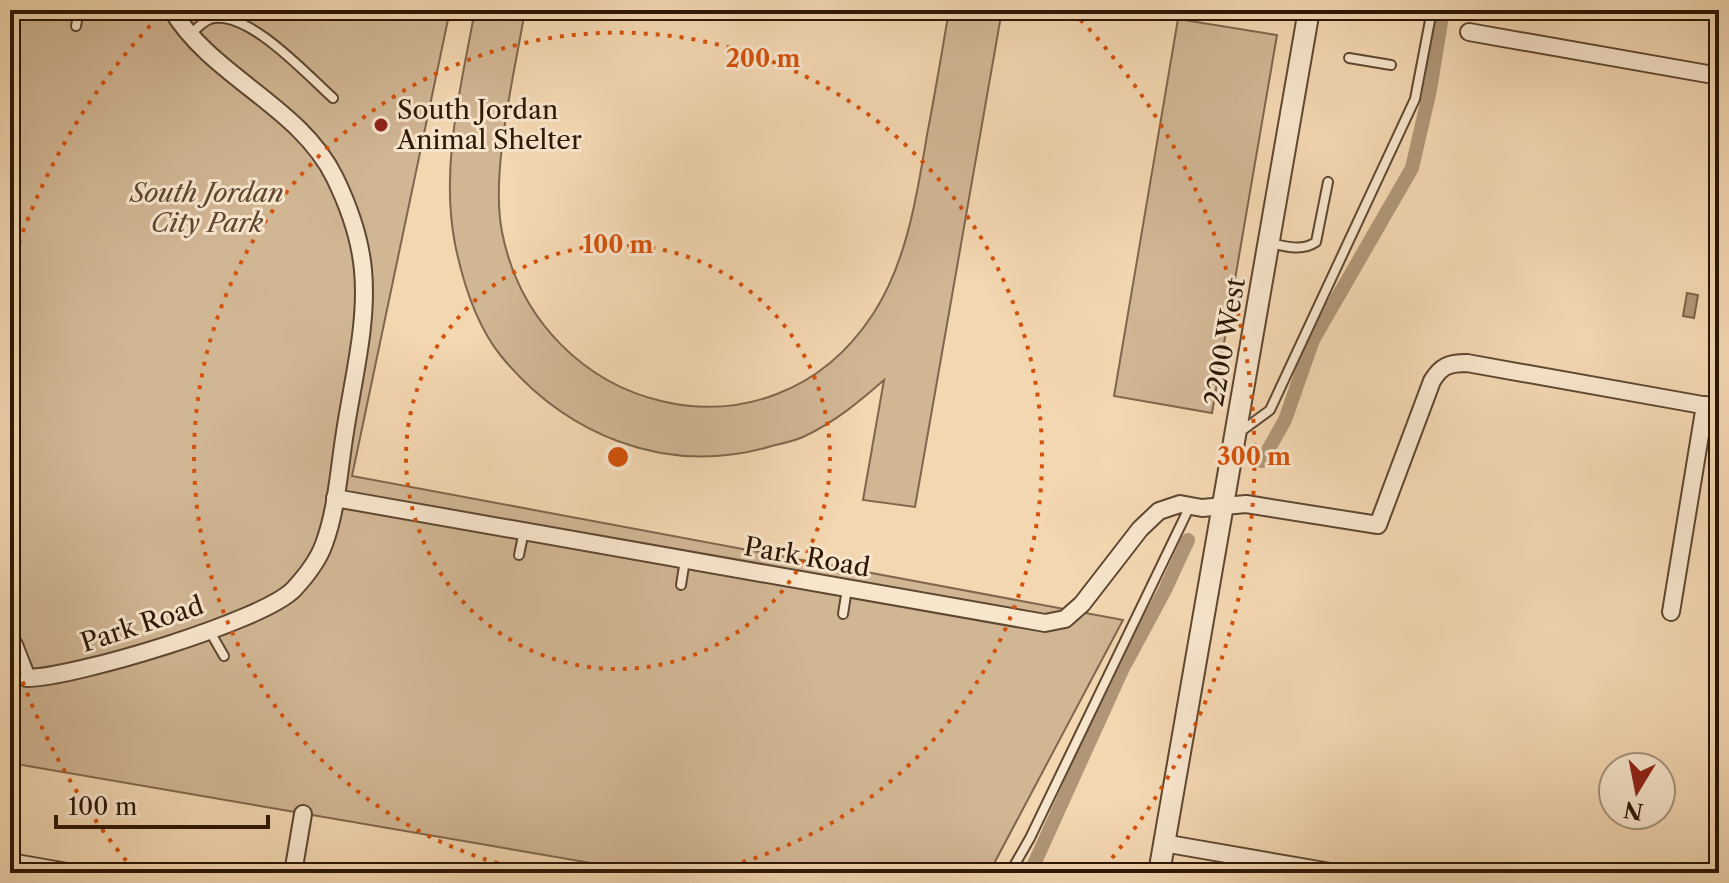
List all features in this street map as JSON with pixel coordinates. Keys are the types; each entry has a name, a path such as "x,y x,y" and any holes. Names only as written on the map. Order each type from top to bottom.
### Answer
{"street":[{"name":"Park Road","path":"12,644 27,678 42,678 102,665 266,607 290,593 310,570 324,544 335,498 363,319 363,270 353,218 333,174 314,145 190,35 172,10"},
{"name":"2200 West","path":"1159,873 1309,10"},
{"path":"1469,32 1719,76"},
{"name":"Park Road","path":"335,498 1045,623 1065,619 1082,604 1140,529 1159,511 1180,504 1246,504 1378,525 1432,381 1440,368 1453,363 1712,407"},
{"path":"1671,612 1712,407"},
{"path":"293,873 303,814"},
{"path":"1163,843 1336,873"},
{"path":"10,862 73,873"}],"lane":[{"path":"76,26 79,10"},
{"path":"1235,437 1270,410 1415,99 1432,10"},
{"path":"190,35 214,18 239,21 262,36 333,98"},
{"path":"1349,58 1391,65"},
{"path":"1268,243 1299,249 1316,242 1328,182"},
{"path":"1010,873 1030,838 1190,506"},
{"path":"519,555 524,530"},
{"path":"681,585 685,560"},
{"path":"843,614 847,589"},
{"path":"10,613 12,644"},
{"path":"209,629 224,656"}],"green space":[{"name":"South Jordan City Park","path":"10,10 450,10 352,476 1123,620 989,873 649,873 10,763"},
{"path":"475,10 525,10 505,121 499,180 502,232 524,294 561,344 608,380 662,401 719,406 776,394 829,364 873,314 894,273 909,228 949,10 1002,10 915,507 863,500 884,380 837,418 800,438 727,455 690,456 654,452 586,427 555,408 501,356 484,331 466,288 451,215 454,127"},
{"path":"1178,19 1277,35 1212,413 1114,396"}],"shaded area":[{"path":"1687,293 1698,295 1694,318 1683,316"}],"waterway":[{"path":"1262,461 1285,420 1313,340 1412,168 1430,90 1443,10"},
{"path":"1030,873 1122,670 1188,540"}],"place":[{"name":"South Jordan Animal Shelter","path":"381,125"}]}
